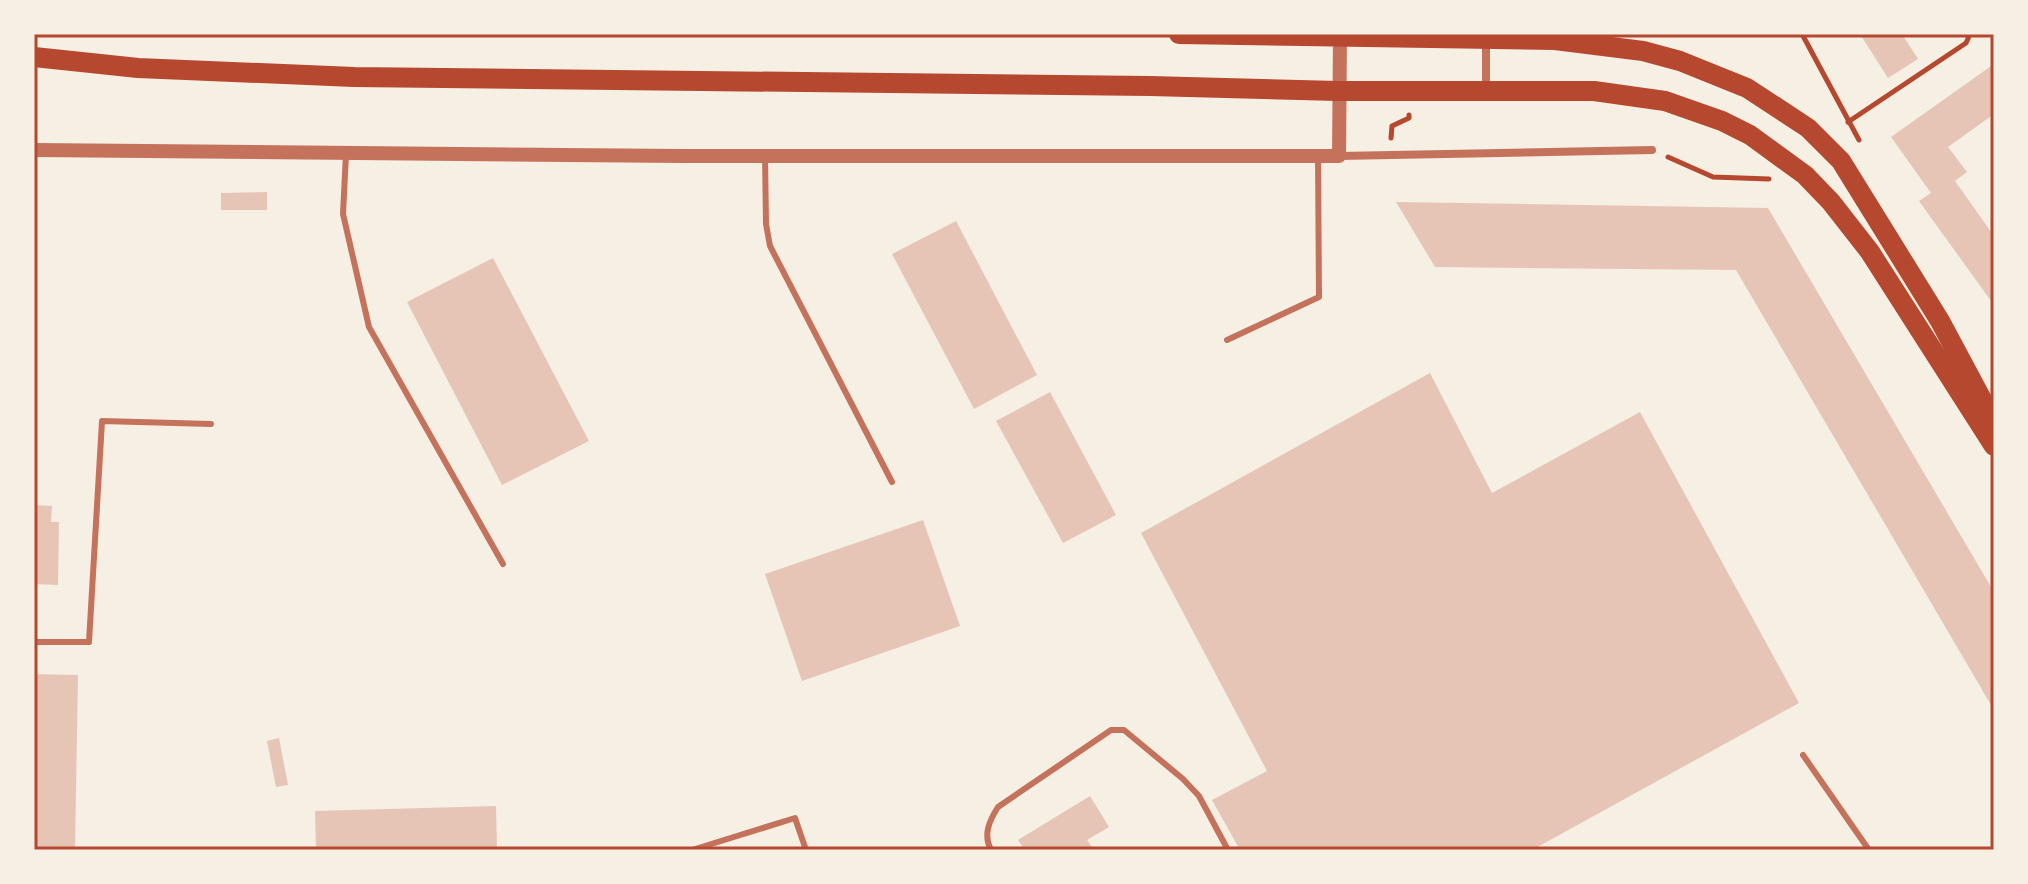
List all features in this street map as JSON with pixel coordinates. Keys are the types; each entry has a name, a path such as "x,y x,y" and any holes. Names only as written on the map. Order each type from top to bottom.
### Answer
{"main road":[{"path":"1179,34 1486,36 1593,44 1643,51 1680,61 1747,88 1808,128 1841,161 1940,321 1994,422"},
{"path":"34,57 138,68 354,77 1338,91 1594,91 1665,101 1722,121 1750,135 1810,180 1831,202 1870,252 1994,446"}],"street":[{"path":"1339,156 1340,36"},
{"path":"1486,36 1486,90"},
{"path":"34,150 765,156 1339,156 1652,150"}],"lane":[{"path":"346,154 343,214 369,327 503,564"},
{"path":"765,156 766,224 770,246 892,482"},
{"path":"1227,340 1319,297 1318,156"},
{"path":"34,642 89,642 102,421 211,424"},
{"path":"991,850 988,845 988,823 998,807 1111,730 1124,730 1183,779 1199,796 1228,850"},
{"path":"1803,755 1869,850"},
{"path":"692,850 795,818 806,850"}],"path":[{"path":"1848,122 1966,43 1970,34"},
{"path":"1652,150 1713,177 1810,180"}],"building":[{"path":"1860,34 1902,34 1918,59 1888,78"},
{"path":"1994,64 1994,114 1948,147 1967,172 1955,181 1994,236 1994,305 1919,201 1931,193 1891,137"},
{"path":"267,192 267,210 221,210 221,193"},
{"path":"1396,202 1768,208 1994,592 1994,710 1736,270 1435,267"},
{"path":"956,221 1037,375 974,409 892,254"},
{"path":"493,258 589,441 502,485 407,302"},
{"path":"1430,373 1492,493 1640,412 1799,703 1532,850 1240,850 1212,800 1267,771 1141,533"},
{"path":"1050,392 1116,515 1063,543 996,421"},
{"path":"34,505 52,506 51,522 59,522 58,585 34,584"},
{"path":"923,520 960,626 802,681 765,574"},
{"path":"34,674 78,675 75,850 34,850"},
{"path":"279,738 288,785 276,787 267,741"},
{"path":"1090,796 1109,827 1087,840 1094,850 1025,850 1018,840"},
{"path":"496,806 497,850 316,850 315,811"}]}
